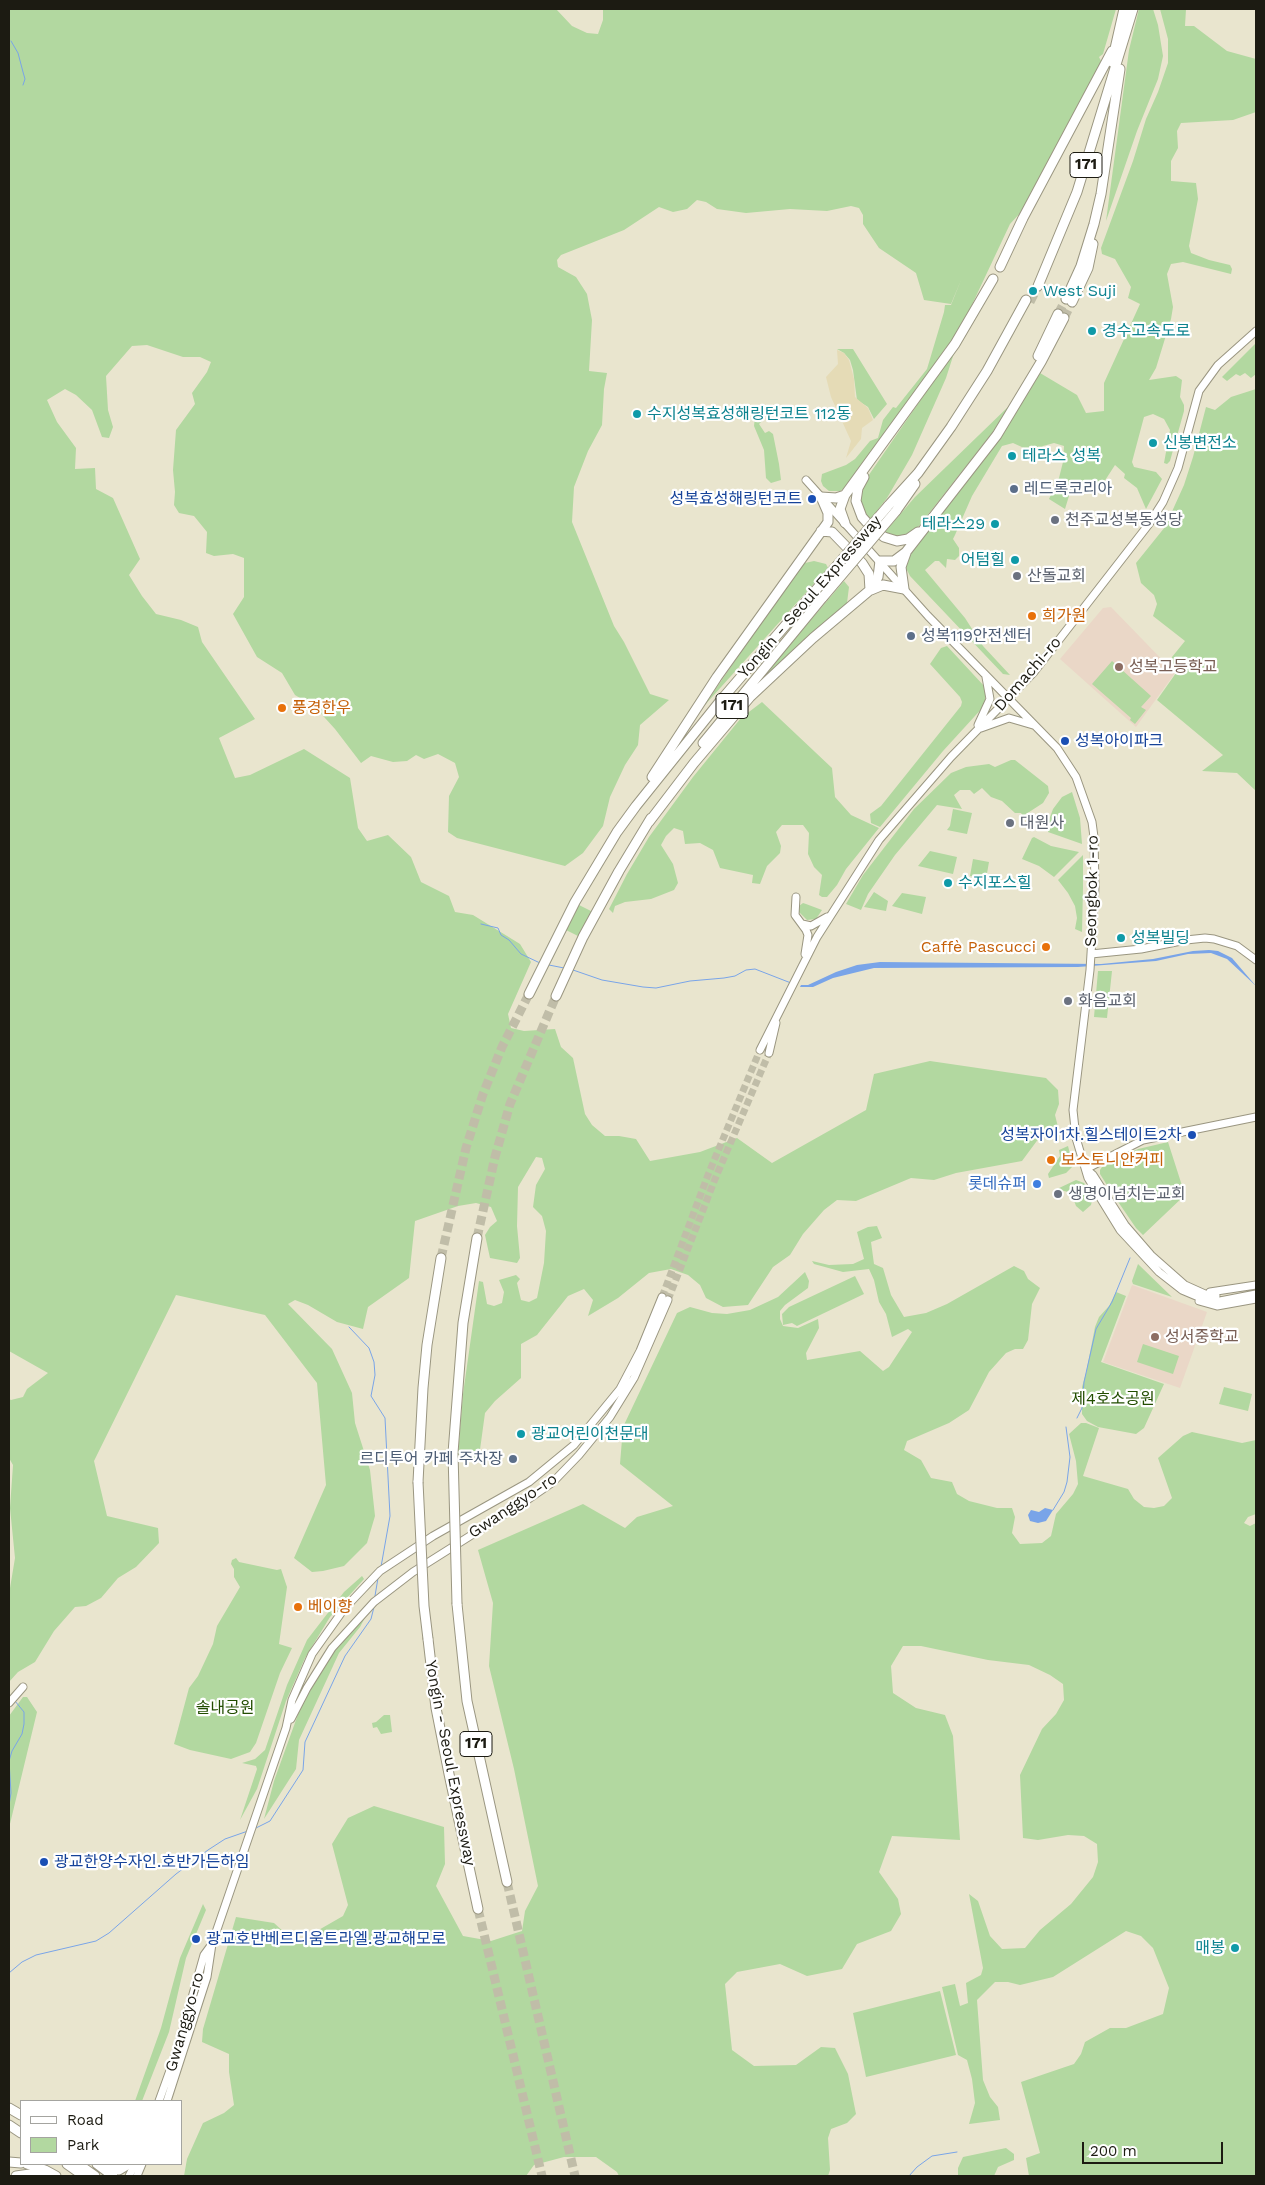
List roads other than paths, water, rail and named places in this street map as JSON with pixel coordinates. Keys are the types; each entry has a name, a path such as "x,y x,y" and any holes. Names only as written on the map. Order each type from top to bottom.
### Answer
{"highway":[{"name":"171","path":"1121,41 1124,9"},
{"name":"171","path":"1036,285 1087,150 1133,9"},
{"path":"1069,300 1086,251 1099,201 1121,41"},
{"path":"1000,266 1023,218 1121,41"},
{"path":"845,523 840,506 845,495 955,344 993,279"},
{"name":"Yongin - Seoul Expressway","path":"556,996 583,937 619,871 686,765 819,594 951,436 989,377 1028,301"},
{"path":"870,590 878,577 880,561 894,561 906,552 997,435 1041,362 1061,316"},
{"path":"897,426 858,488 856,501 862,517 884,537 897,541 914,536 938,510"},
{"path":"636,806 658,767 717,677 828,522 828,513 821,497 836,498 845,495"},
{"path":"828,522 837,521 845,523"},
{"path":"821,531 832,532 862,563 869,574 870,590"},
{"path":"649,822 694,763 750,697 813,638 870,590 883,584 904,589 901,567 906,552"},
{"name":"Yongin - Seoul Expressway","path":"529,994 566,918 602,857 636,806 721,700 819,594"},
{"name":"Yongin - Seoul Expressway","path":"477,1238 463,1323 454,1454 457,1604 467,1701 507,1882"},
{"name":"Yongin - Seoul Expressway","path":"441,1258 427,1345 418,1482 424,1606 436,1708 478,1909"},
{"path":"9,2103 20,2109"},
{"path":"9,2108 20,2114"},
{"path":"9,2120 20,2127"},
{"path":"9,2125 20,2132"},
{"path":"30,2165 56,2176"},
{"path":"68,2165 84,2176"},
{"path":"79,2165 94,2176"},
{"path":"99,2165 110,2171 119,2170 127,2165"},
{"path":"16,2176 30,2174 43,2176"}],"main road":[{"name":"Domachi-ro","path":"780,1008 804,959 830,915 891,826 974,732 1034,672 1150,524 1163,502 1178,468 1194,403 1205,381 1218,365 1256,331"},
{"name":"Seongbok 1-ro","path":"806,480 904,589 1009,698 1067,762 1081,790 1092,822 1094,837 1094,888 1090,972 1073,1110 1076,1138 1086,1168"},
{"path":"974,732 990,699 986,676"},
{"path":"974,732 1009,718 1034,726"},
{"path":"796,897 795,915 808,935 804,959"},
{"path":"802,924 812,926 830,915"},
{"path":"1091,957 1205,938 1237,946 1256,960"},
{"path":"760,1050 780,1008"},
{"path":"769,1052 780,1008"},
{"path":"1086,1168 1143,1140 1256,1117"},
{"path":"1086,1168 1088,1178 1120,1230 1159,1272 1190,1298 1217,1306 1256,1299"},
{"path":"1086,1168 1093,1175 1118,1215 1141,1245 1180,1282 1199,1292 1226,1298 1256,1290"},
{"path":"1199,1292 1216,1292 1256,1285"},
{"path":"1182,1290 1201,1298 1226,1298 1256,1294"},
{"name":"Gwanggyo-ro","path":"167,2100 207,1977 212,1944 286,1728 292,1700 312,1654 344,1609 358,1593 388,1566 433,1536 528,1482 574,1445 620,1389 665,1299 634,1378 610,1417 579,1455 553,1482 393,1586 365,1611 346,1630 328,1654 286,1728"},
{"path":"9,1703 23,1686"},
{"name":"Gwanggyo-ro","path":"160,2100 180,2042 204,1955 212,1944"}],"water":[{"path":"1193,951 1218,951 1232,958 1256,986 1227,959 1211,953 1188,954 1156,961 1078,967 874,968 833,978 813,987 800,987 801,985 808,985 857,965 880,962 1101,964 1153,959"},
{"path":"1045,1508 1053,1510 1046,1521 1038,1523 1030,1521 1028,1515 1031,1510 1039,1512"}],"waterway":[{"path":"11,41 18,53 25,79 23,85"},
{"path":"481,924 498,928 501,935 509,940 521,954 540,963"},
{"path":"549,965 564,968"},
{"path":"573,970 602,980 656,988 690,981 735,976 746,970 755,969 791,983"},
{"path":"1077,1418 1082,1408 1084,1382 1096,1329 1112,1302 1130,1258"},
{"path":"349,1327 369,1348 374,1362 375,1375 371,1396 385,1418 390,1516 381,1567"},
{"path":"1053,1510 1064,1492 1067,1482 1070,1457 1066,1427"},
{"path":"375,1596 378,1578"},
{"path":"254,1829 270,1821 303,1770 305,1742 345,1656 371,1619 374,1607"},
{"path":"9,1805 11,1793 9,1761 12,1751 22,1734 24,1724 24,1712 15,1701"},
{"path":"9,1973 22,1962 36,1955 96,1941 109,1933 176,1874 208,1850 225,1839 248,1831"},
{"path":"909,2176 917,2167 932,2156 957,2152"}],"tunnel":[{"path":"1030,302 1038,286"},
{"path":"1058,314 1066,299"},
{"path":"1064,318 1072,302"},
{"path":"441,1258 466,1148 483,1094 502,1047 529,994"},
{"path":"477,1238 495,1157 510,1104 556,996"},
{"path":"662,1297 708,1175 760,1050"},
{"path":"668,1300 715,1179 769,1053"},
{"path":"507,1882 575,2176"},
{"path":"478,1909 542,2176"}],"place":[{"name":"West Suji","path":"1033,291"},
{"name":"경수고속도로","path":"1092,331"},
{"name":"수지성복효성해링턴코트 112동","path":"637,414"},
{"name":"신봉변전소","path":"1153,443"},
{"name":"테라스 성복","path":"1012,456"},
{"name":"레드록코리아","path":"1014,489"},
{"name":"성복효성해링턴코트","path":"812,499"},
{"name":"천주교성복동성당","path":"1055,520"},
{"name":"테라스29","path":"995,524"},
{"name":"어텀힐","path":"1015,560"},
{"name":"산돌교회","path":"1017,576"},
{"name":"희가원","path":"1032,616"},
{"name":"성복119안전센터","path":"911,636"},
{"name":"성복고등학교","path":"1119,667"},
{"name":"풍경한우","path":"282,708"},
{"name":"성복아이파크","path":"1065,741"},
{"name":"대원사","path":"1010,823"},
{"name":"수지포스힐","path":"948,883"},
{"name":"성복빌딩","path":"1121,938"},
{"name":"Caffè Pascucci","path":"1046,947"},
{"name":"화음교회","path":"1068,1001"},
{"name":"성복자이1차.힐스테이트2차","path":"1192,1135"},
{"name":"보스토니안커피","path":"1051,1160"},
{"name":"롯데슈퍼","path":"1037,1184"},
{"name":"생명이넘치는교회","path":"1058,1194"},
{"name":"성서중학교","path":"1155,1337"},
{"name":"광교어린이천문대","path":"521,1434"},
{"name":"르디투어 카페 주차장","path":"513,1459"},
{"name":"베이향","path":"298,1607"},
{"name":"광교한양수자인.호반가든하임","path":"44,1862"},
{"name":"광교호반베르디움트라엘.광교해모로","path":"196,1939"},
{"name":"매봉","path":"1235,1948"}],"park label":[{"name":"제4호소공원","path":"1113,1399"},
{"name":"솔내공원","path":"225,1708"}]}
